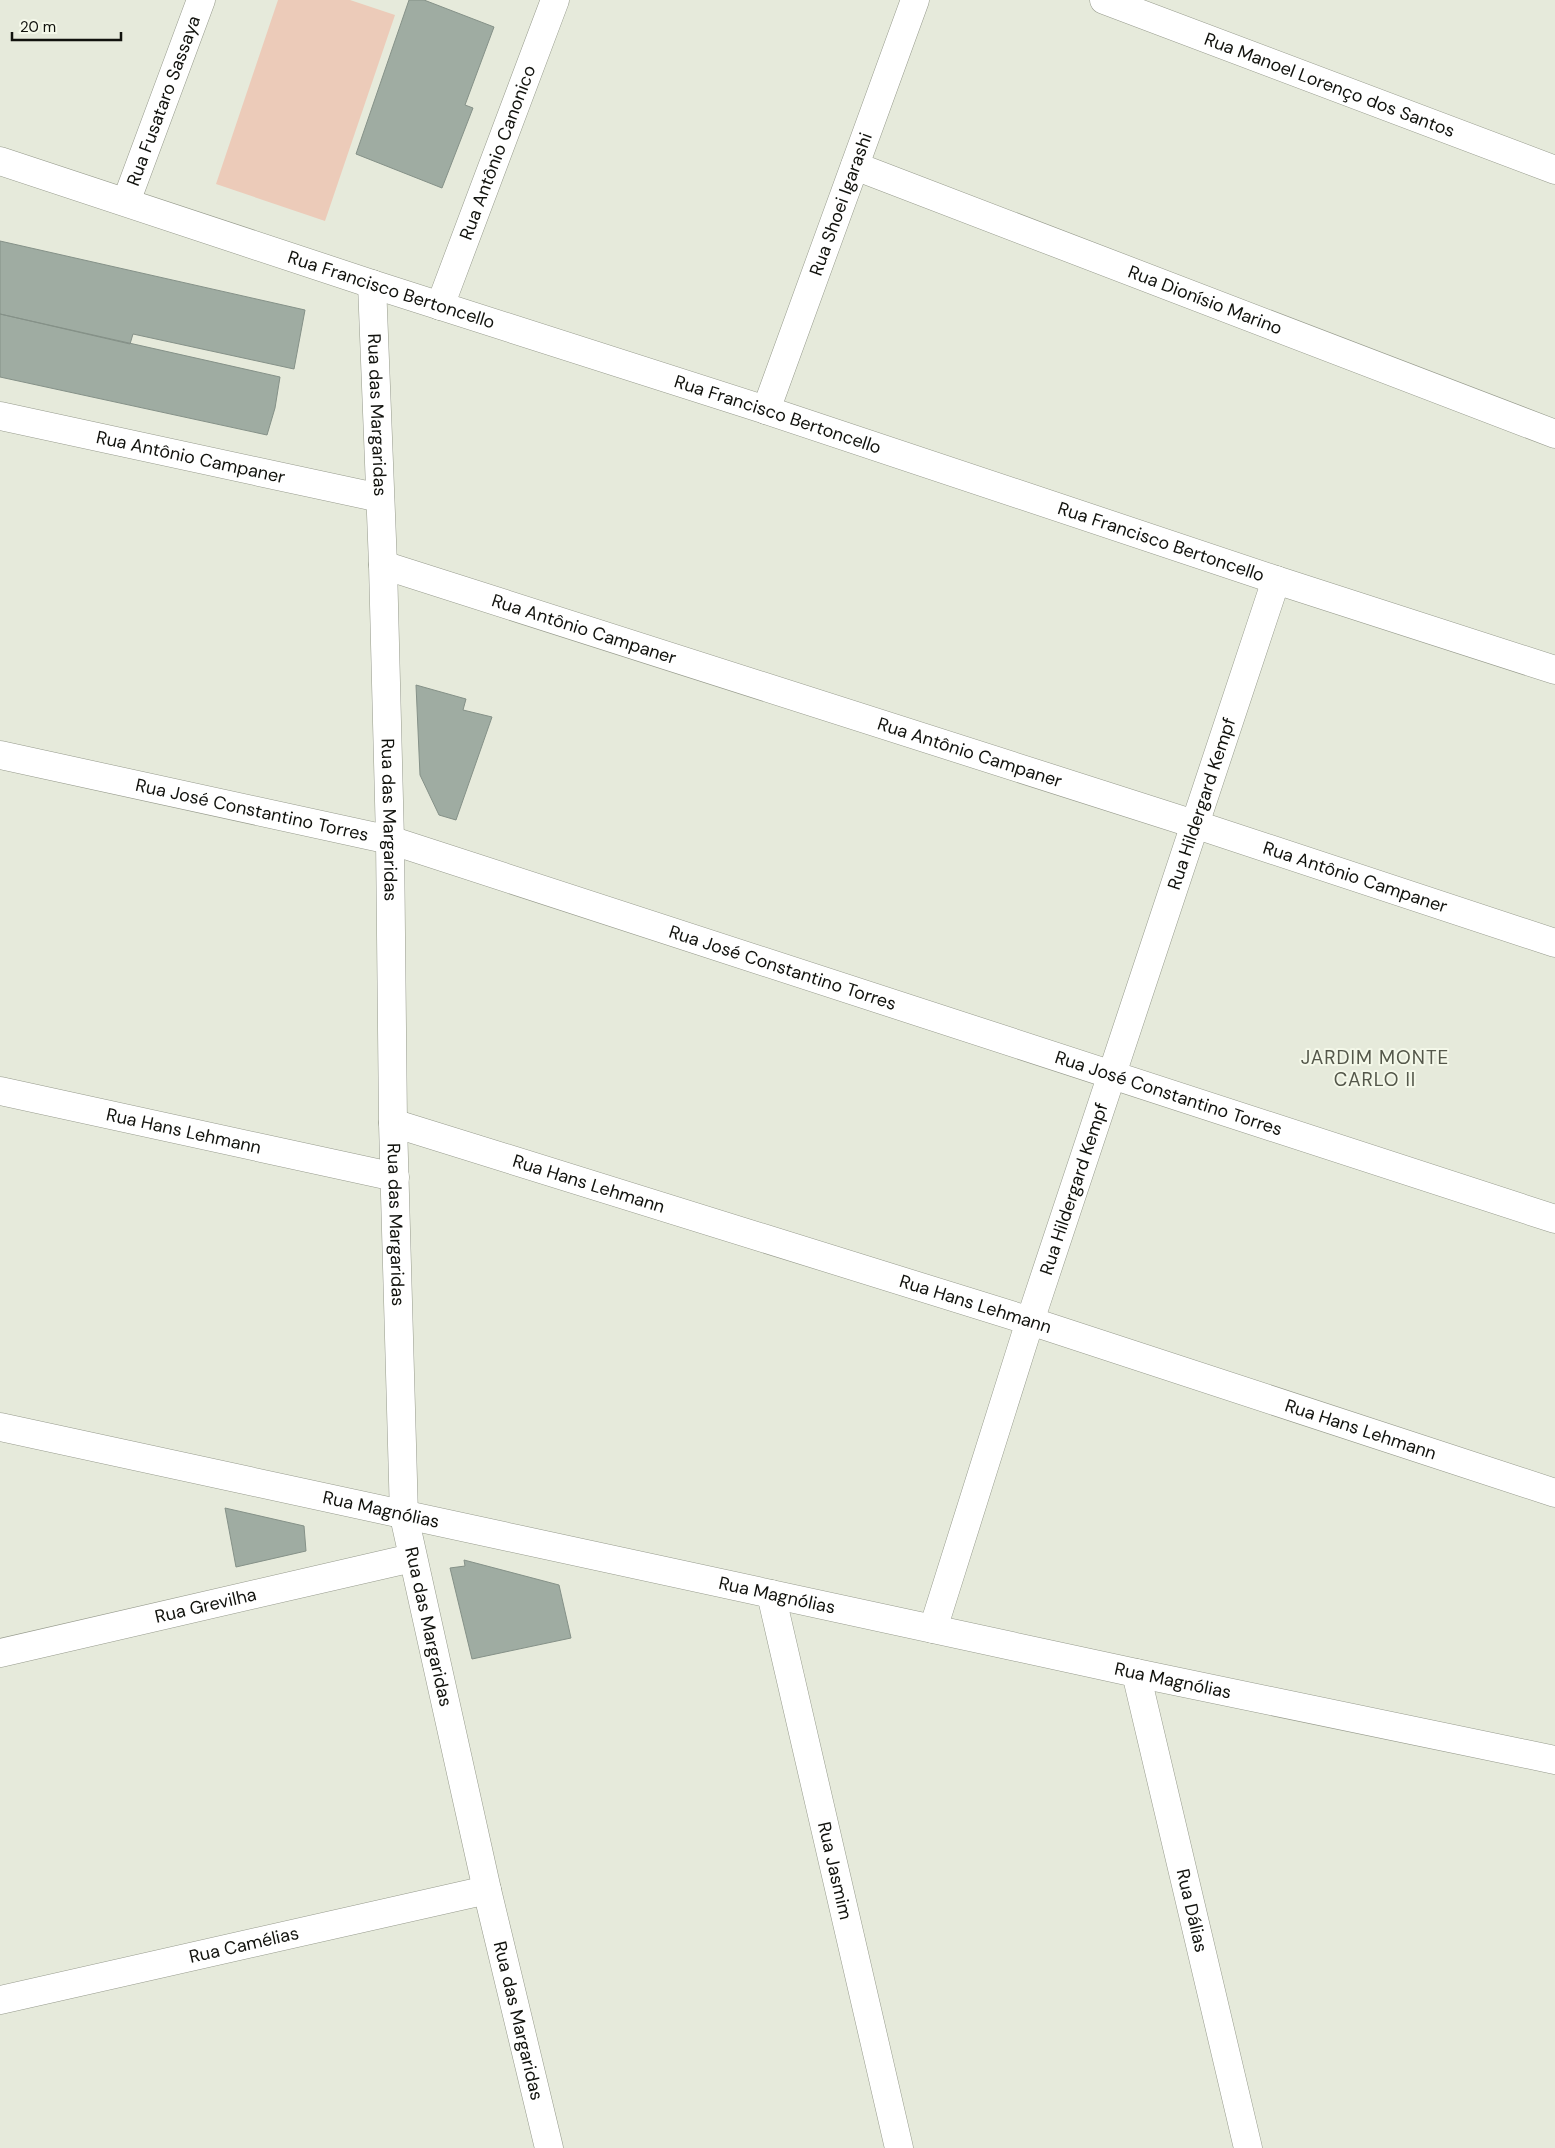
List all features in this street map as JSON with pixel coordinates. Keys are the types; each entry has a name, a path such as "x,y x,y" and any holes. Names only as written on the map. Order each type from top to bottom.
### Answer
{"street":[{"name":"Rua Fusataro Sassaya","path":"126,202 201,0"},
{"name":"Rua Antônio Canonico","path":"440,306 555,0"},
{"name":"Rua Shoei Igarashi","path":"766,410 915,0"},
{"name":"Rua Manoel Lorenço dos Santos","path":"1104,0 1555,170"},
{"name":"Rua Francisco Bertoncello","path":"0,161 372,284 766,410 1276,580 1555,670"},
{"name":"Rua Dionísio Marino","path":"855,166 1555,434"},
{"name":"Rua das Margaridas","path":"372,284 383,565 390,840 393,1123 404,1516 487,1890 549,2148"},
{"name":"Rua Antônio Campaner","path":"0,416 380,498"},
{"name":"Rua Antônio Campaner","path":"383,565 1194,824 1555,943"},
{"name":"Rua Hildergard Kempf","path":"933,1629 1030,1321 1276,580"},
{"name":"Rua José Constantino Torres","path":"0,755 390,840 1555,1219"},
{"name":"Rua Hans Lehmann","path":"0,1091 395,1177"},
{"name":"Rua Hans Lehmann","path":"393,1123 1030,1321 1555,1493"},
{"name":"Rua Magnólias","path":"0,1427 1136,1673 1555,1760"},
{"name":"Rua Grevilha","path":"0,1653 412,1558"},
{"name":"Rua Jasmim","path":"771,1594 896,2147"},
{"name":"Rua Dálias","path":"1136,1673 1248,2148"},
{"name":"Rua Camélias","path":"0,2000 487,1890"}],"shaded area":[{"path":"278,0 350,0 395,15 325,221 216,184"}],"building":[{"path":"409,0 424,0 494,27 465,105 473,108 442,188 356,154"},
{"path":"0,241 305,310 294,369 133,334 130,344 0,314"},
{"path":"0,314 280,377 275,408 267,435 0,377"},
{"path":"416,685 466,699 463,710 492,717 456,820 439,815 420,775"},
{"path":"225,1508 304,1526 306,1551 236,1567"},
{"path":"464,1560 559,1585 571,1638 472,1659 450,1568 465,1566"}],"district":[{"name":"JARDIM MONTE CARLO II","path":"1375,1068"}]}
